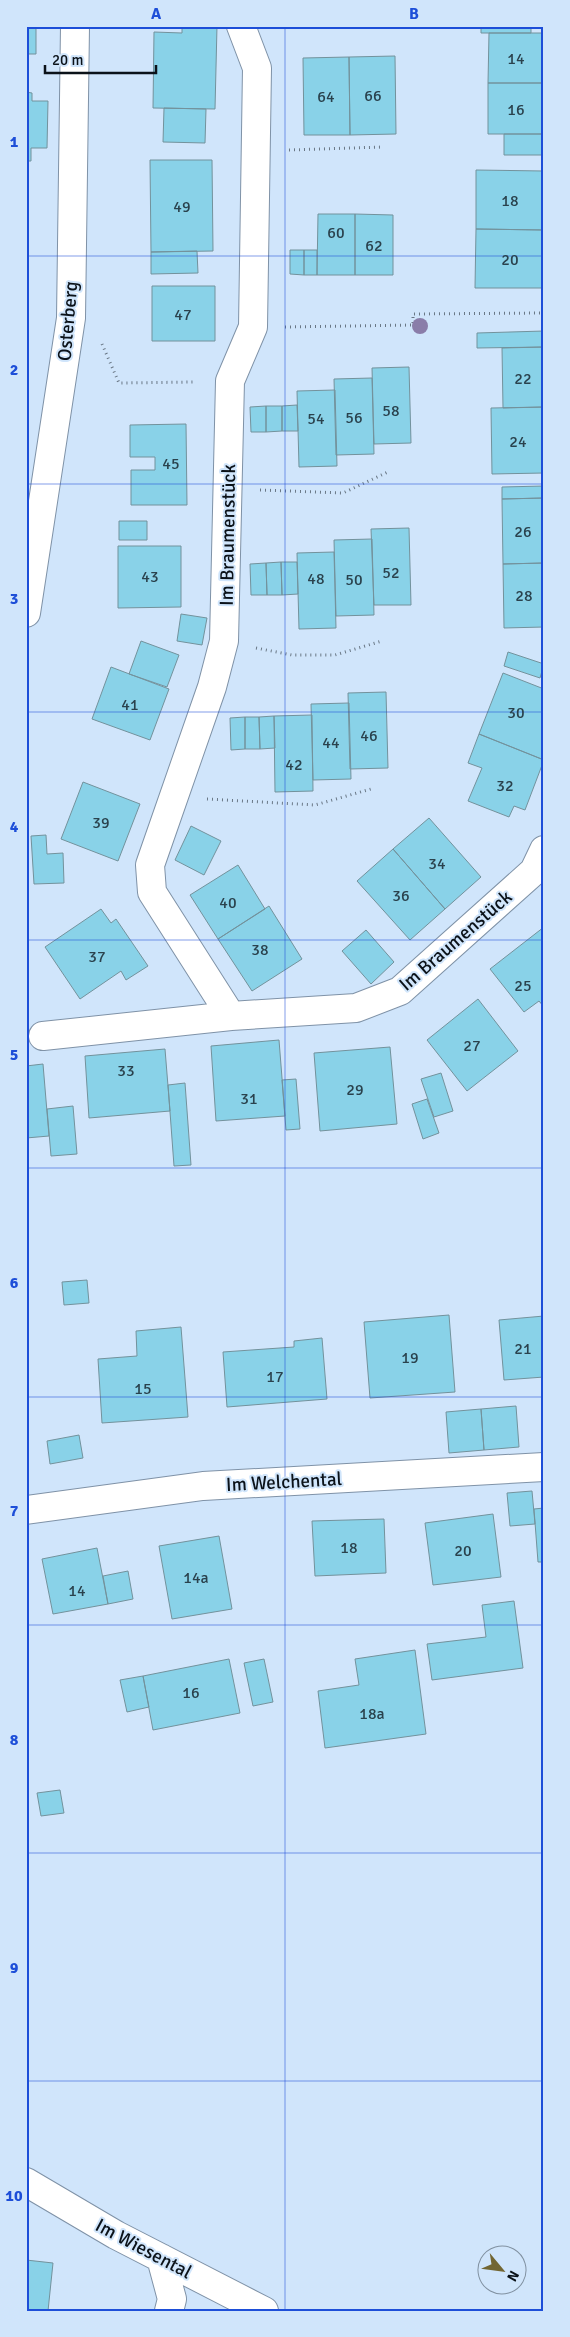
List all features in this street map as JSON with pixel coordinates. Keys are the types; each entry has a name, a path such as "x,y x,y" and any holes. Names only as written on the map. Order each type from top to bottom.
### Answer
{"street":[{"name":"Osterberg","path":"26,613 71,318 75,26"},
{"name":"Im Braumenstück","path":"231,1016 152,892 150,865 212,687 224,640 230,382 253,327 257,68 241,26"},
{"name":"Im Braumenstück","path":"43,1036 231,1016 356,1008 400,990 534,871 544,850"},
{"name":"Im Welchental","path":"26,1510 204,1486 544,1467"},
{"name":"Im Wiesental","path":"26,2182 116,2235 264,2311"},
{"path":"162,2258 172,2299 169,2311"}],"path":[{"path":"256,151 383,147"},
{"path":"253,327 413,325 413,314 544,313"},
{"path":"71,318 96,332 119,383 230,382"},
{"path":"228,489 343,493 390,471"},
{"path":"224,640 292,656 335,656 382,641"},
{"path":"174,797 315,805 371,789"}],"building":[{"path":"26,26 36,26 36,54 26,54"},
{"path":"182,26 217,26 215,109 153,108 154,32 182,33"},
{"path":"481,26 531,26 531,33 481,33"},
{"path":"489,33 544,33 544,83 488,83"},
{"path":"395,56 396,134 350,135 349,57"},
{"path":"349,57 350,135 304,135 303,58"},
{"path":"488,83 544,83 544,134 488,134"},
{"path":"26,92 32,93 32,101 48,101 47,148 31,148 31,161 26,161"},
{"path":"164,108 206,109 205,143 163,142"},
{"path":"504,134 544,134 544,155 504,155"},
{"path":"150,160 212,160 213,251 151,252"},
{"path":"476,170 544,171 544,230 476,229"},
{"path":"318,214 355,214 355,275 317,275"},
{"path":"355,214 393,215 393,275 355,275"},
{"path":"476,229 544,230 544,288 475,288"},
{"path":"290,250 304,250 304,275 290,274"},
{"path":"304,250 317,250 317,275 304,275"},
{"path":"197,251 198,273 151,274 151,252"},
{"path":"152,286 215,286 215,341 152,341"},
{"path":"544,331 544,347 477,348 477,333"},
{"path":"544,347 544,407 503,408 502,348"},
{"path":"409,367 411,443 374,444 372,368"},
{"path":"372,378 374,454 336,455 334,379"},
{"path":"335,390 337,466 299,467 297,391"},
{"path":"297,405 298,431 282,431 282,406"},
{"path":"266,406 282,406 282,431 266,432"},
{"path":"266,406 266,432 251,432 250,407"},
{"path":"544,407 544,473 492,474 491,408"},
{"path":"186,424 187,505 131,505 131,470 155,470 155,457 130,457 130,425"},
{"path":"544,486 544,498 502,499 502,487"},
{"path":"544,498 544,563 503,564 502,499"},
{"path":"119,521 147,521 147,540 119,540"},
{"path":"409,528 411,605 374,605 371,529"},
{"path":"372,539 374,615 336,616 334,540"},
{"path":"118,546 181,546 181,607 118,608"},
{"path":"334,552 336,628 299,629 297,553"},
{"path":"281,562 297,562 298,594 282,595"},
{"path":"281,562 282,595 267,595 266,563"},
{"path":"266,563 267,595 251,595 250,564"},
{"path":"544,563 544,627 504,628 503,564"},
{"path":"181,614 207,618 202,645 177,641"},
{"path":"141,641 179,655 167,687 129,674"},
{"path":"508,652 544,664 540,678 504,666"},
{"path":"111,667 169,689 150,740 92,719"},
{"path":"503,673 544,689 544,760 479,734"},
{"path":"386,692 388,768 350,769 348,693"},
{"path":"349,703 351,779 313,780 311,704"},
{"path":"312,715 313,791 275,792 274,716"},
{"path":"274,716 275,748 260,749 259,717"},
{"path":"245,717 245,749 231,750 230,718"},
{"path":"245,717 259,717 260,749 245,749"},
{"path":"479,734 544,760 525,810 514,806 509,817 468,801 482,768 468,763"},
{"path":"83,782 140,804 118,861 61,839"},
{"path":"429,818 481,877 445,909 393,849"},
{"path":"191,826 221,841 204,875 175,860"},
{"path":"46,835 47,854 63,853 64,883 34,884 31,836"},
{"path":"393,849 445,909 410,940 357,881"},
{"path":"238,865 265,909 218,939 190,895"},
{"path":"269,906 302,959 252,991 218,939"},
{"path":"101,909 111,923 116,919 148,966 126,980 121,971 80,999 45,947"},
{"path":"544,927 544,1007 539,1001 524,1012 490,969"},
{"path":"366,930 394,962 371,984 342,951"},
{"path":"478,999 518,1051 467,1091 427,1040"},
{"path":"279,1040 285,1116 216,1121 211,1046"},
{"path":"390,1047 397,1124 320,1131 314,1053"},
{"path":"165,1049 170,1111 89,1118 85,1056"},
{"path":"43,1064 49,1136 26,1138 26,1066"},
{"path":"441,1073 453,1111 434,1117 421,1079"},
{"path":"296,1079 300,1129 286,1130 282,1080"},
{"path":"185,1083 191,1165 174,1166 168,1085"},
{"path":"427,1099 439,1133 423,1139 412,1104"},
{"path":"73,1106 77,1154 51,1156 47,1109"},
{"path":"87,1280 89,1303 64,1305 62,1282"},
{"path":"449,1315 455,1392 370,1398 364,1322"},
{"path":"544,1316 544,1377 504,1380 499,1320"},
{"path":"181,1327 188,1417 102,1423 98,1359 137,1356 136,1331"},
{"path":"322,1338 327,1399 227,1407 223,1352 294,1347 294,1341"},
{"path":"516,1406 519,1447 484,1450 481,1409"},
{"path":"481,1409 484,1450 449,1453 446,1412"},
{"path":"79,1435 83,1458 50,1464 47,1441"},
{"path":"532,1491 535,1524 510,1526 507,1493"},
{"path":"544,1508 544,1562 538,1562 534,1509"},
{"path":"493,1514 501,1577 433,1585 425,1523"},
{"path":"384,1519 386,1573 315,1576 312,1521"},
{"path":"219,1536 232,1609 172,1619 159,1546"},
{"path":"97,1548 108,1604 53,1614 42,1559"},
{"path":"128,1571 133,1599 108,1604 103,1576"},
{"path":"514,1601 523,1668 432,1680 427,1644 486,1637 482,1605"},
{"path":"415,1650 426,1734 325,1748 318,1691 359,1685 355,1659"},
{"path":"229,1659 240,1713 153,1730 143,1676"},
{"path":"264,1659 273,1702 253,1706 244,1663"},
{"path":"143,1676 149,1707 127,1712 120,1680"},
{"path":"60,1790 64,1813 41,1816 37,1793"},
{"path":"26,2260 53,2263 48,2311 26,2311"}]}
